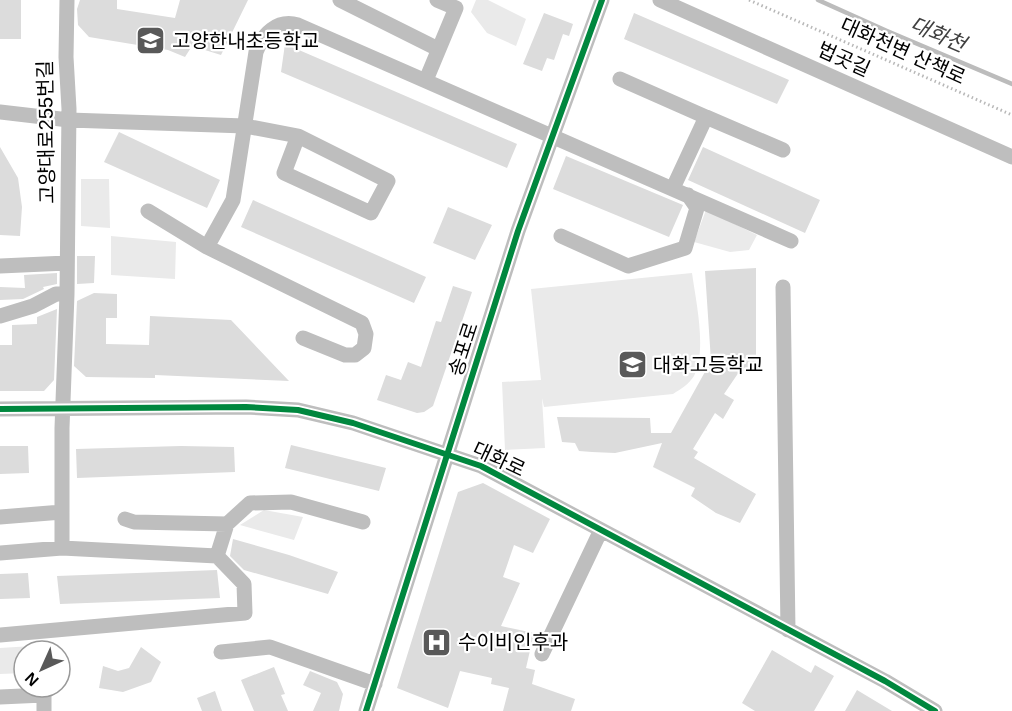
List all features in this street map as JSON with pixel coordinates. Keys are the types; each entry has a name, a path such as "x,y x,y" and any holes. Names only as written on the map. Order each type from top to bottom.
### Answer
{"street":[{"name":"고양대로255번길","path":"62,548 69,120 66,57 67,0"},
{"path":"340,0 438,49"},
{"path":"426,80 456,8 437,0"},
{"name":"송포로","path":"366,711 518,231 602,0"},
{"name":"법곳길","path":"660,0 1012,157"},
{"path":"207,247 233,200 256,52 268,33 278,25 285,23 298,25 426,80 791,241"},
{"path":"620,79 783,150"},
{"path":"0,112 69,120 245,126 298,136 388,181 372,213 284,173 298,136"},
{"path":"673,188 706,117"},
{"path":"561,236 628,266 685,248 697,208 688,195"},
{"path":"148,211 207,247 362,323 366,334 364,348 356,355 345,355 303,338"},
{"path":"0,266 67,263"},
{"path":"783,287 788,630"},
{"path":"0,316 33,306 56,294 67,294"},
{"name":"대화로","path":"0,409 246,407 298,410 353,423 481,466 885,681 935,711"},
{"path":"217,556 227,524 250,503 291,502 363,522"},
{"path":"0,517 62,512"},
{"path":"125,519 134,522 227,524"},
{"path":"542,654 601,530"},
{"path":"0,553 62,548 217,556 244,584 244,613 0,635"},
{"path":"221,652 270,647 375,684"},
{"path":"0,697 44,695 44,711"}],"shaded area":[{"path":"476,0 488,0 526,19 516,46 487,33 471,12"},
{"path":"81,179 109,179 110,228 81,226"},
{"path":"706,210 757,235 749,250 730,252 694,242"},
{"path":"111,236 176,242 175,279 111,275"},
{"path":"692,273 700,353 694,376 687,384 673,394 544,407 542,398 545,448 505,450 502,382 541,380 531,289"},
{"path":"264,510 303,517 294,540 240,525"},
{"path":"12,647 12,674 0,674 0,648"}],"building":[{"path":"0,0 21,0 21,39 0,39"},
{"name":"고양한내초등학교","path":"80,0 117,0 117,9 175,18 180,0 248,0 221,55 192,46 185,57 168,50 89,37 78,25 77,9"},
{"path":"544,13 573,24 569,36 563,34 554,60 547,58 542,71 523,64"},
{"path":"634,13 789,80 777,104 624,39"},
{"path":"285,44 517,144 507,168 281,72"},
{"path":"119,132 220,180 207,208 104,162"},
{"path":"0,147 18,178 22,207 20,236 0,235"},
{"path":"703,147 820,200 805,233 688,180"},
{"path":"566,156 683,205 669,237 553,189"},
{"path":"253,200 426,277 414,303 241,227"},
{"path":"448,207 492,225 475,260 433,243"},
{"path":"77,256 95,256 94,283 77,284"},
{"path":"756,268 756,369 739,372 724,394 734,400 723,419 715,413 693,449 698,452 694,458 756,494 740,523 716,513 691,496 695,488 653,467 662,443 615,453 579,451 575,443 562,442 557,417 650,418 651,433 671,433 711,361 705,271"},
{"path":"57,273 57,284 43,287 44,289 23,299 0,300 0,287 25,288 24,275"},
{"path":"453,286 472,292 433,406 424,412 417,413 377,400 386,375 401,380 408,362 421,367 436,321 441,322"},
{"path":"94,293 117,294 117,318 106,318 106,344 149,345 150,316 231,320 289,381 155,375 155,378 86,377 74,366 77,301"},
{"path":"57,309 54,380 44,391 0,391 0,345 12,345 12,325 37,324 37,317"},
{"path":"291,445 386,468 379,491 285,468"},
{"path":"0,446 28,446 29,473 0,474"},
{"path":"234,447 235,472 77,478 76,449"},
{"path":"483,483 550,519 533,553 514,545 503,577 520,583 501,626 534,633 526,668 535,670 532,684 575,699 571,711 503,711 509,688 491,684 492,678 460,671 448,708 397,688 458,492"},
{"path":"233,539 338,572 328,594 244,570 230,556"},
{"path":"217,570 220,598 60,604 57,576"},
{"path":"28,573 30,598 0,599 0,574"},
{"path":"141,647 161,662 151,682 123,692 99,688 103,666 118,671 129,668"},
{"path":"772,650 811,673 815,665 834,676 814,711 755,711 742,703"},
{"path":"274,667 285,694 281,695 288,711 254,711 241,680"},
{"path":"310,671 337,682 343,694 339,711 313,711 321,693 303,685"},
{"path":"857,690 892,711 845,711"},
{"path":"215,691 222,711 202,711 197,698"}],"waterway":[{"name":"대화천","path":"818,0 1012,84"}],"cycle path":[{"path":"366,711 518,231 602,0"},
{"path":"0,409 246,407 298,410 353,423 481,466 885,681 935,711"}],"place":[{"name":"고양한내초등학교","path":"151,41"},
{"name":"대화고등학교","path":"632,365"},
{"name":"수이비인후과","path":"437,642"}]}
